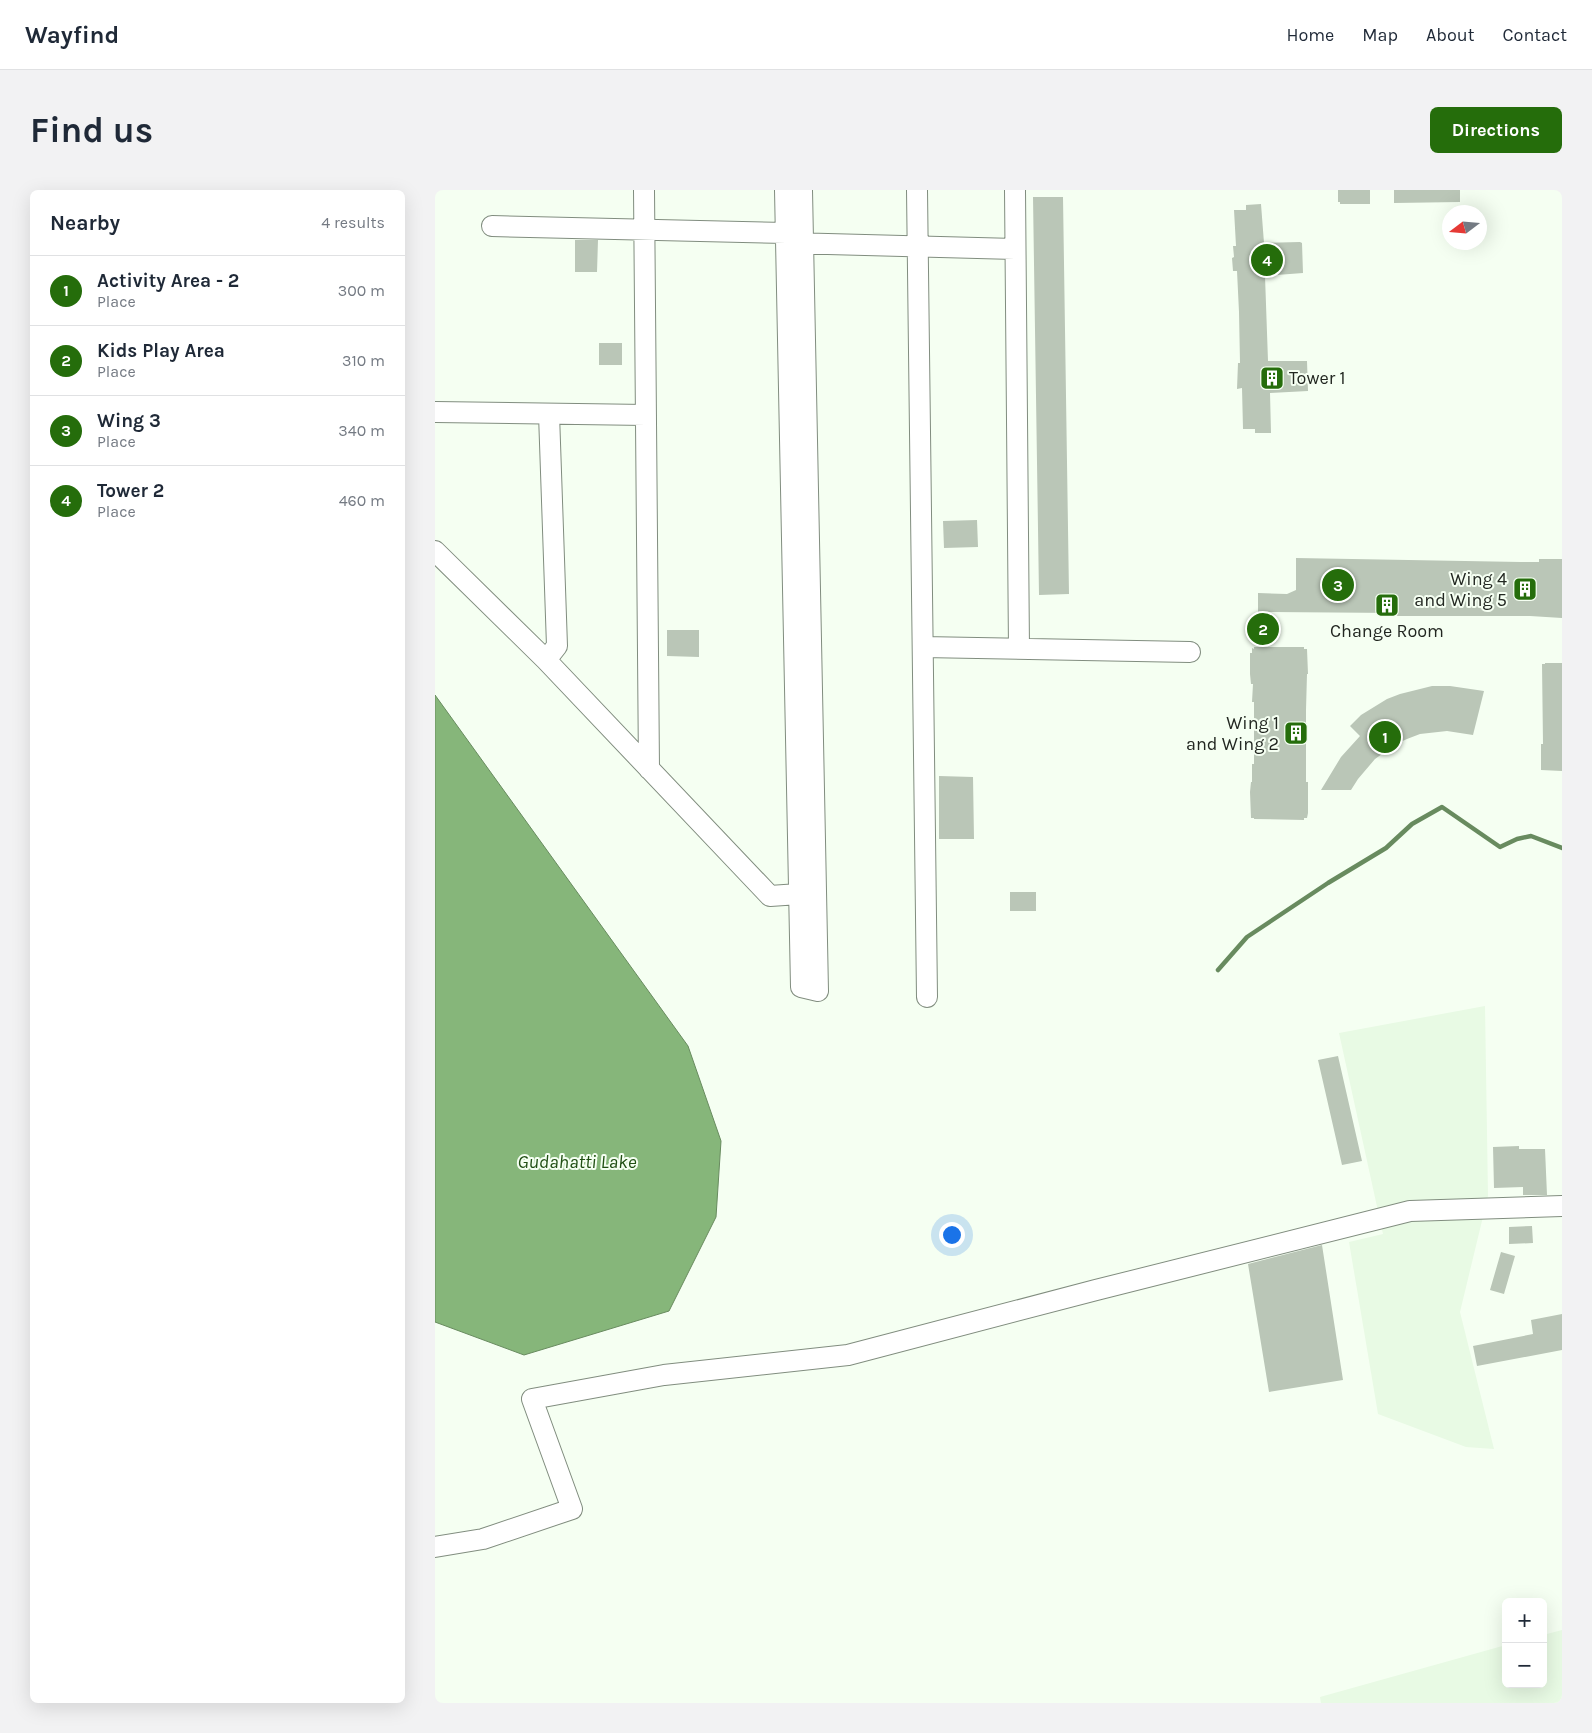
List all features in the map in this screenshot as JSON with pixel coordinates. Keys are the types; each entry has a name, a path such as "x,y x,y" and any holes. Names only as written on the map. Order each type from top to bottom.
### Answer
{"street":[{"path":"644,190 649,769"},
{"path":"785,190 792,240 818,991 801,987 799,894 792,240 803,190"},
{"path":"917,190 927,997"},
{"path":"1015,190 1019,649"},
{"path":"492,226 644,230 792,240 1015,249"},
{"path":"435,412 646,415"},
{"path":"546,660 557,646 549,414"},
{"path":"435,551 546,660 770,896 799,894"},
{"path":"923,648 1190,652"},
{"path":"435,1547 483,1539 572,1509 532,1399 664,1375 848,1355 1411,1210 1562,1206"}],"shaded area":[{"path":"1485,1006 1488,1196 1460,1312 1494,1449 1466,1447 1378,1414 1349,1242 1383,1234 1339,1033"},
{"path":"1562,1630 1562,1703 1321,1703 1320,1697 1502,1646 1502,1688 1547,1688 1547,1634"}],"water":[{"name":"Gudahatti Lake","path":"435,695 688,1046 721,1141 716,1217 669,1311 524,1355 435,1322"}],"building":[{"path":"1338,190 1370,190 1370,204 1340,204 1338,202"},
{"path":"1394,190 1460,190 1460,202 1394,203"},
{"path":"1033,197 1063,197 1069,594 1039,595"},
{"path":"1261,204 1264,243 1302,243 1303,273 1265,276 1268,361 1307,361 1308,391 1270,393 1271,433 1255,433 1255,429 1243,429 1242,388 1237,389 1238,363 1240,363 1237,271 1233,271 1232,258 1234,257 1233,246 1236,246 1234,210 1246,210 1246,205"},
{"path":"575,240 598,240 597,272 575,272"},
{"path":"599,343 622,343 622,365 599,365"},
{"path":"977,520 978,547 944,548 943,521"},
{"path":"1296,558 1521,562 1539,562 1539,559 1562,559 1562,618 1530,616 1397,616 1396,613 1258,612 1258,593 1287,594 1296,590"},
{"path":"667,630 699,630 699,657 667,656"},
{"name":"Wing 1 and Wing 2","path":"1254,647 1304,647 1304,649 1307,649 1306,782 1308,782 1308,813 1307,818 1304,818 1304,820 1251,818 1250,792 1252,764 1254,764 1254,702 1252,702 1253,684 1251,684 1250,674 1250,653 1252,653 1252,648 1254,649"},
{"path":"1562,663 1562,771 1541,770 1541,744 1543,744 1542,664"},
{"path":"1432,686 1450,686 1484,691 1473,735 1447,731 1420,734 1396,744 1375,759 1351,790 1321,790 1341,757 1360,736 1350,726 1361,715 1387,699"},
{"path":"939,776 973,777 974,839 939,839"},
{"path":"1010,892 1036,892 1036,911 1010,911"},
{"path":"1338,1056 1362,1161 1342,1165 1318,1060"},
{"path":"1519,1146 1519,1149 1545,1149 1547,1195 1523,1195 1523,1187 1494,1188 1493,1147"},
{"path":"1532,1226 1533,1243 1509,1244 1509,1227"},
{"path":"1322,1245 1343,1380 1269,1392 1248,1264"},
{"path":"1501,1252 1515,1256 1504,1294 1490,1290"},
{"path":"1562,1314 1562,1350 1477,1366 1473,1346 1533,1334 1531,1320"}],"waterway":[{"path":"1218,970 1247,937 1328,883 1386,848 1412,824 1442,807 1500,847 1517,839 1531,836 1562,848"}],"place":[{"name":"Tower 2","path":"1267,260"},
{"name":"Tower 1","path":"1272,378"},
{"name":"Wing 3","path":"1338,585"},
{"name":"Wing 4 and Wing 5","path":"1525,589"},
{"name":"Change Room","path":"1387,605"},
{"name":"Kids Play Area","path":"1263,629"},
{"name":"Wing 1 and Wing 2","path":"1296,733"},
{"name":"Activity Area - 2","path":"1385,737"}]}
